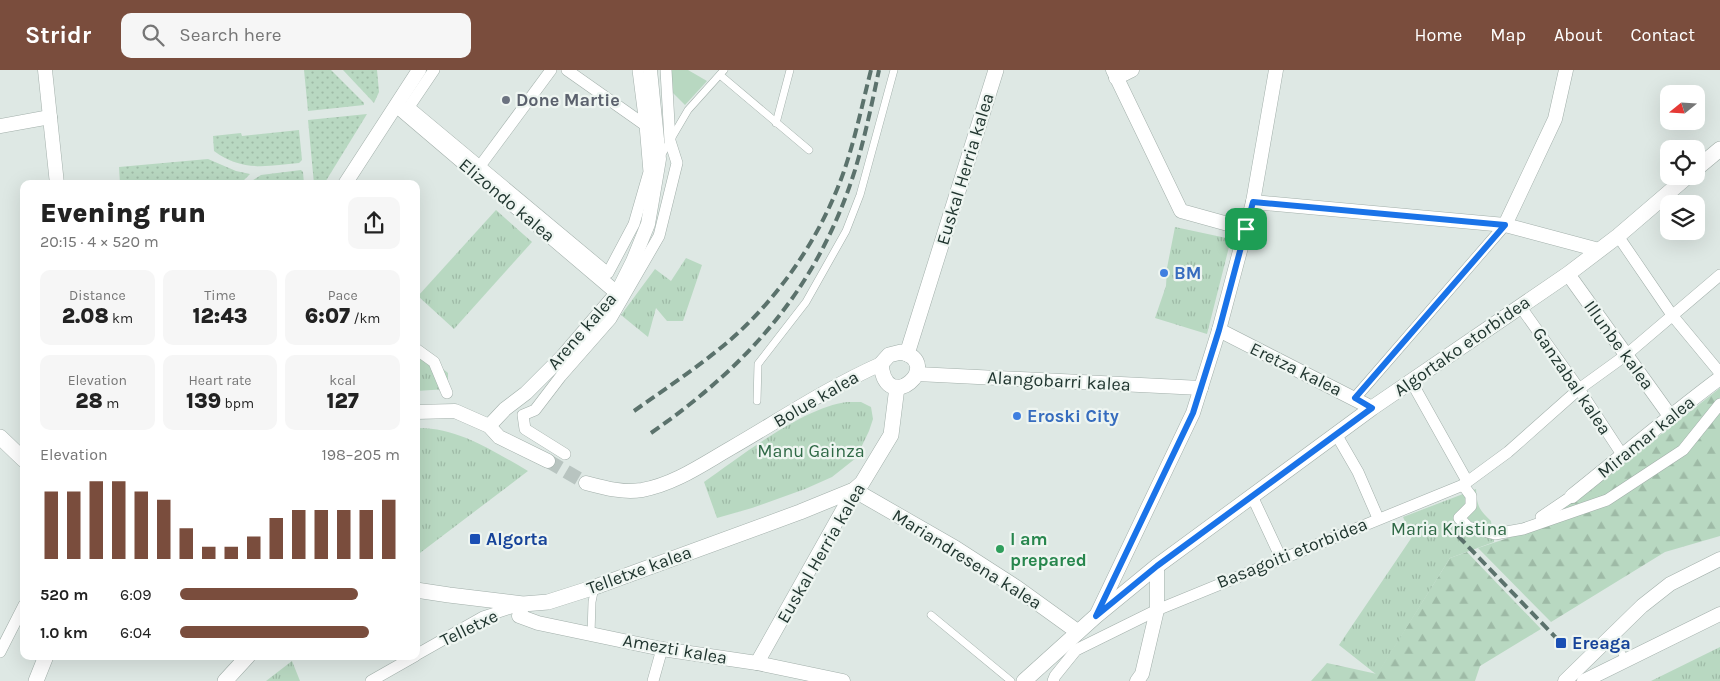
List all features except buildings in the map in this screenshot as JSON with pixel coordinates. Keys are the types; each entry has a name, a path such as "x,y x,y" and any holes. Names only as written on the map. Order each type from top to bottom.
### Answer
{"street":[{"path":"45,70 57,180"},
{"path":"348,180 419,70"},
{"path":"434,70 409,107 608,273 634,224 649,172 638,70"},
{"path":"480,166 551,70"},
{"path":"567,70 645,125"},
{"name":"Arene kalea","path":"489,426 563,356 617,293 633,261 648,224 659,159 650,70"},
{"path":"565,454 525,428 523,415 535,410 561,376 611,319 659,236 677,163 670,141 666,70"},
{"name":"Euskal Herria kalea","path":"907,354 996,70"},
{"path":"1132,70 1114,74 1180,211 1246,229"},
{"path":"1096,616 1193,413 1202,388 1253,202 1276,70"},
{"path":"1355,398 1505,225 1555,119 1566,70"},
{"name":"Elizondo kalea","path":"397,106 617,293"},
{"path":"0,126 50,117"},
{"path":"1705,162 1720,149"},
{"name":"Algortako etorbidea","path":"1024,681 1096,616 1157,566 1372,408 1568,274 1618,236 1678,185"},
{"path":"1253,202 1505,225 1599,250"},
{"path":"1618,236 1672,315 1720,373"},
{"name":"Illunbe kalea","path":"1568,274 1670,416"},
{"name":"Basagoiti etorbidea","path":"1053,681 1076,650 1157,610 1465,483 1508,452 1579,389 1626,355 1720,275"},
{"name":"Ganzabal kalea","path":"1520,306 1579,389 1622,456"},
{"name":"Eretza kalea","path":"1219,330 1372,408"},
{"path":"420,352 434,362 447,393"},
{"path":"895,352 907,354 915,362 917,374 911,382 902,387 897,387 887,382 881,364 889,355 895,352"},
{"name":"Bolue kalea","path":"586,483 626,492 643,490 673,482 794,410 858,374 881,364"},
{"name":"Alangobarri kalea","path":"917,374 1202,388"},
{"name":"Miramar kalea","path":"1572,496 1720,378"},
{"path":"1411,381 1471,496 1471,506 1459,518 1468,526 1495,534 1523,528 1607,500 1683,450 1720,404"},
{"name":"Euskal Herria kalea","path":"757,663 854,490 862,483 891,435 897,387"},
{"path":"420,412 455,412 489,426 499,437 548,461"},
{"path":"1336,434 1358,472 1378,518"},
{"path":"0,437 20,456"},
{"name":"Telletxe kalea","path":"420,591 449,596 523,604 548,602 595,587 800,512 854,490"},
{"name":"Mariandresena kalea","path":"854,490 955,548 1017,588 1078,632"},
{"path":"1252,496 1281,558"},
{"path":"1523,528 1572,496"},
{"path":"1565,681 1642,606 1670,584 1720,559"},
{"path":"1137,681 1142,674 1157,610 1157,566"},
{"name":"Amezti kalea","path":"523,604 519,616 538,623 662,649 757,663 844,681"},
{"name":"Telletxe","path":"420,653 483,617 523,604"},
{"path":"0,652 20,613"},
{"path":"1584,681 1720,614"},
{"path":"653,681 662,649"},
{"path":"36,681 44,660"},
{"path":"225,681 244,660"},
{"name":"Telletxe","path":"371,681 408,660"}],"lane":[{"path":"776,123 790,70"},
{"path":"757,402 758,364 806,302 846,231 860,195 894,70"},
{"path":"659,159 688,110 722,72 776,123 809,150"},
{"path":"591,634 592,602 595,587"},
{"path":"931,615 1012,681"},
{"path":"1612,634 1626,661"}],"green space":[{"path":"304,70 331,70 364,105 308,111"},
{"path":"343,70 377,70 379,92 374,103"},
{"path":"671,70 688,70 707,81 685,105 673,93"},
{"path":"367,114 326,180 314,180 308,120"},
{"path":"299,130 302,160 299,163 265,166 245,165 224,158 214,151 213,136 241,133 242,136"},
{"path":"208,159 236,171 250,174 244,180 120,180 119,167"},
{"path":"301,170 304,180 253,180 261,175"},
{"path":"496,210 532,242 454,329 420,298 420,294"},
{"path":"1175,227 1231,239 1207,334 1155,318 1166,286 1167,268"},
{"path":"686,258 702,265 683,321 667,321 656,308 648,337 621,315 655,269 671,281"},
{"path":"420,350 448,373 448,389 420,391"},
{"path":"1720,388 1720,536 1665,552 1551,622 1478,548 1529,531 1623,464"},
{"name":"Manu Gainza","path":"847,402 861,402 871,407 873,419 856,458 832,477 805,489 717,518 704,482 773,434 812,413"},
{"path":"420,428 446,431 461,436 488,448 528,471 420,553"},
{"name":"Maria Kristina","path":"1476,489 1479,507 1491,521 1494,542 1450,558 1377,675 1339,645 1412,537 1403,517"},
{"path":"1467,552 1541,629 1480,666 1475,681 1311,681 1327,663 1377,674 1450,558"},
{"path":"1720,647 1720,681 1651,681"},
{"path":"292,661 300,681 266,681"}],"tunnel":[{"path":"548,461 586,483"}],"railway":[{"path":"634,411 726,344 769,301 796,266 819,227 838,187 852,144 871,70"},
{"path":"651,433 687,407 749,350 776,319 800,286 821,251 840,212 855,170 879,70"},
{"path":"1458,536 1561,643"}],"place":[{"name":"Done Martie","path":"506,100"},
{"name":"BM","path":"1164,273"},
{"name":"Eroski City","path":"1017,416"},
{"name":"Algorta","path":"475,539"},
{"name":"I am prepared","path":"1000,549"},
{"name":"Ereaga","path":"1561,643"}],"route":[{"path":"1253,202 1505,225 1355,398 1372,408 1157,566 1096,616 1193,413 1219,330 1246,229 1253,202"}]}
